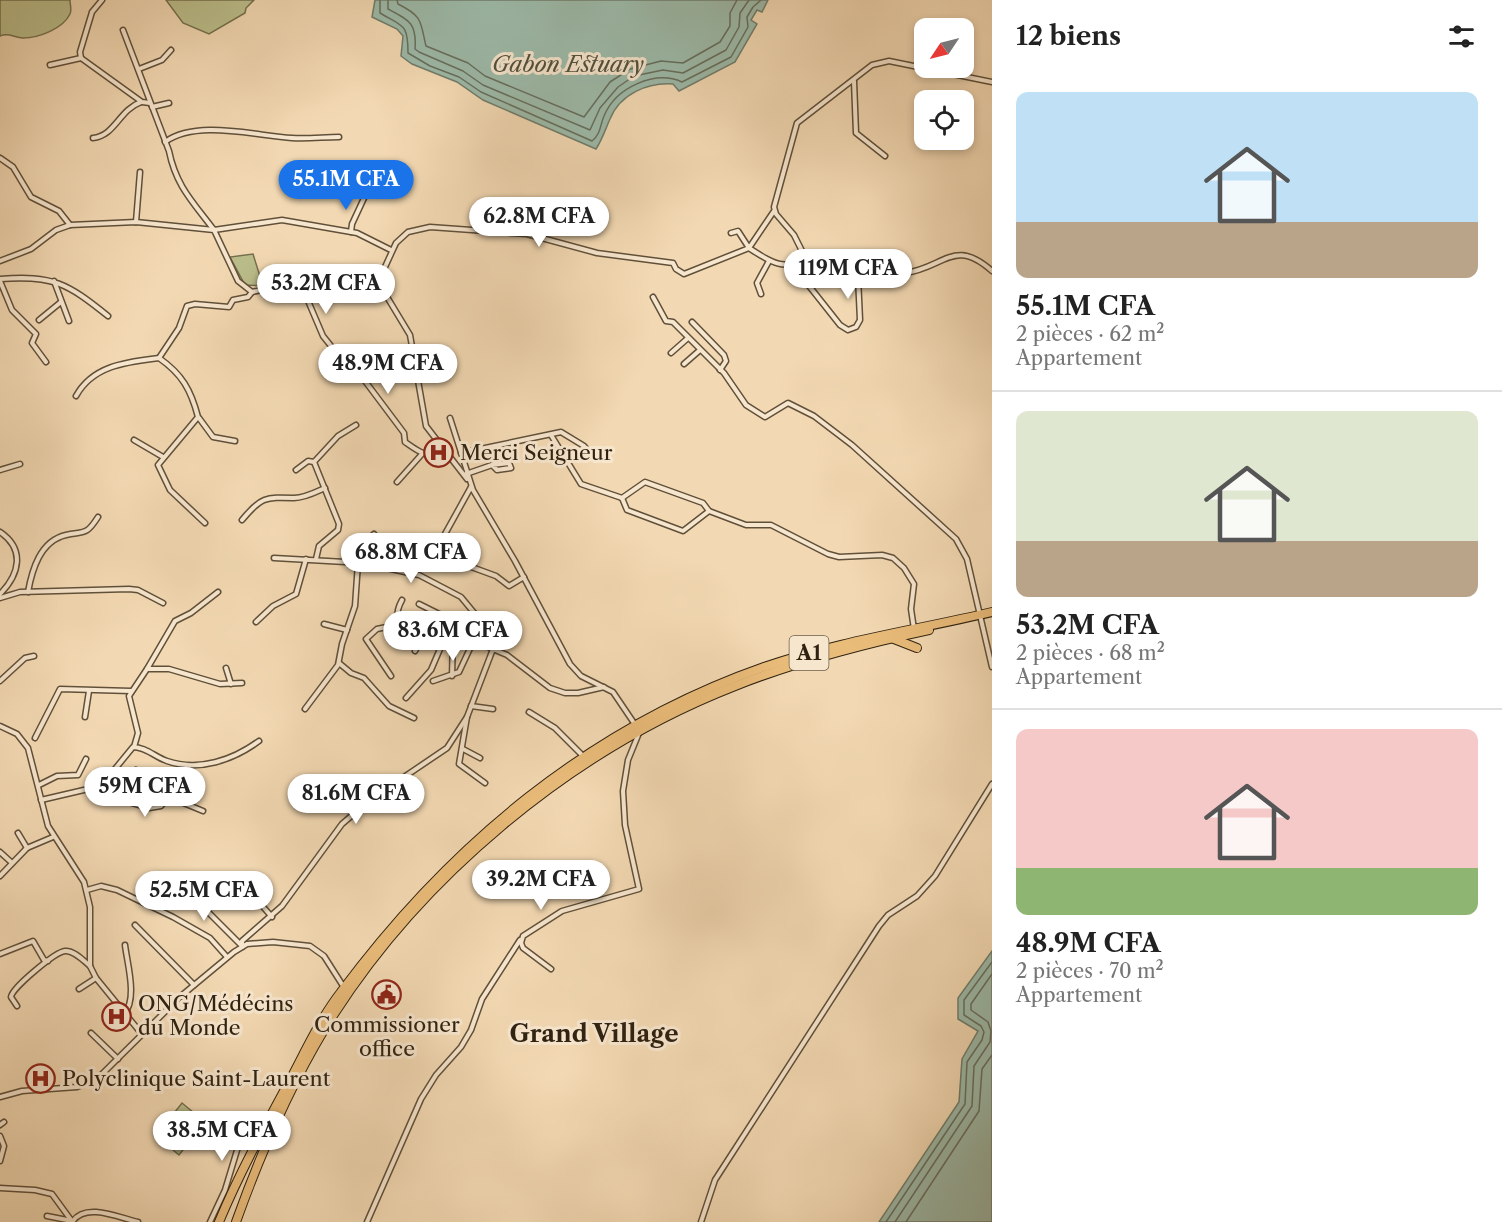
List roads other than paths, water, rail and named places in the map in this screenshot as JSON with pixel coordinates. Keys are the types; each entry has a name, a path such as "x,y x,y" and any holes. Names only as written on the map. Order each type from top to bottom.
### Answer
{"highway":[{"name":"A1","path":"982,617 992,612"},
{"name":"A1","path":"219,1222 314,1036 347,988 405,911 446,866 524,800 584,757 709,689 760,668 842,644 992,617"},
{"name":"A1","path":"236,1222 263,1150 289,1094 347,988 424,900 465,859 551,788 637,729 768,673 914,631"},
{"path":"893,638 917,648"}],"street":[{"path":"102,0 92,12 80,52 81,58 142,102 151,105 169,103"},
{"path":"123,30 165,142 171,168 185,194 214,230 238,281 252,292"},
{"path":"139,69 162,60 171,50"},
{"path":"50,64 81,58"},
{"path":"379,280 392,250 408,232 443,226 527,234 597,254 672,263 684,274 705,268 749,248 774,210 788,148 797,123 872,65 889,61 992,82"},
{"path":"854,81 856,133 885,156"},
{"path":"93,138 108,133 125,110 142,102"},
{"path":"165,142 182,133 240,132 293,138 339,137"},
{"path":"0,158 12,167 31,197 59,211 70,225"},
{"path":"136,222 140,172"},
{"path":"351,232 352,224 365,196"},
{"path":"774,210 794,235 804,255"},
{"path":"0,261 31,249 56,230 70,225 136,222 214,230 282,220 351,232 368,237 392,250"},
{"path":"731,233 738,231 749,248 769,261 786,265 798,261 804,255"},
{"path":"804,255 842,264 858,277 919,270 959,254 971,256 992,271"},
{"path":"761,294 757,283 769,261"},
{"path":"798,261 802,277 840,326 848,330 856,327 860,320 858,277"},
{"path":"76,396 100,370 159,358 179,328 187,306 195,304 229,307 233,300 248,297 252,292 327,276 351,274 372,276 379,280 410,335 423,419 443,450 470,484 524,577 570,664 581,676 616,695 637,729 628,760 623,791 625,825 639,889 562,911 523,936 482,999 471,1030 461,1047 436,1075 421,1099 367,1222"},
{"path":"46,362 32,343 36,334 12,310 0,280 54,280 83,296 108,316"},
{"path":"54,280 69,321"},
{"path":"300,282 323,336 339,356 356,369 404,433 405,442 422,454 435,455 443,450"},
{"path":"653,297 666,321 673,322 720,370 746,405 760,416 768,416 788,403 814,416 852,445 956,539 967,559 992,667"},
{"path":"39,320 62,301"},
{"path":"692,322 724,355 726,362 720,370"},
{"path":"671,352 688,338"},
{"path":"684,364 700,350"},
{"path":"159,358 186,383 198,417 213,437 235,441"},
{"path":"198,417 158,465 170,490 205,523"},
{"path":"450,418 470,484 442,542 444,557 493,575 509,586 524,577"},
{"path":"314,462 338,436 356,425"},
{"path":"461,453 563,433 584,446 592,455"},
{"path":"551,435 579,483 622,498 627,510 683,531 709,511"},
{"path":"134,440 163,457"},
{"path":"397,482 422,454"},
{"path":"296,470 308,461 314,462"},
{"path":"314,462 339,524 338,530 319,546 316,559"},
{"path":"0,470 20,464"},
{"path":"466,474 492,465"},
{"path":"622,498 645,482 703,503 709,511 746,525 771,525 833,556 876,554 893,558 904,568 914,584 911,609 914,631"},
{"path":"242,520 256,503 264,499 295,498 325,488"},
{"path":"28,592 32,572 42,550 64,535 81,534 98,517"},
{"path":"0,532 9,537 14,545 16,567 12,580 0,596"},
{"path":"305,709 339,662 357,594 366,542 374,534"},
{"path":"0,1097 22,1091 84,1086 101,1076 141,1033 272,917 342,824 370,800 447,748 467,717 493,649 484,626 461,597 419,575 361,563 274,558"},
{"path":"256,622 273,606 296,594 306,559"},
{"path":"0,596 28,592 135,589 163,603"},
{"path":"41,800 101,786 110,777 117,764 138,738 129,700 131,691 147,669 175,621 191,613 218,592"},
{"path":"397,625 397,609 402,600"},
{"path":"419,604 448,619 460,635 514,660 550,688 578,693 604,687"},
{"path":"324,624 347,630"},
{"path":"397,625 421,640 444,641 460,635"},
{"path":"391,676 366,639 377,629 397,625"},
{"path":"395,643 403,630"},
{"path":"452,676 453,638"},
{"path":"415,651 421,640"},
{"path":"406,698 431,670 444,641"},
{"path":"433,681 452,676 462,669 473,642"},
{"path":"0,681 26,658 34,656"},
{"path":"339,662 351,673 364,678 387,705 414,718"},
{"path":"225,668 231,684"},
{"path":"147,669 169,669 206,681 242,683"},
{"path":"35,738 58,691 131,691"},
{"path":"85,717 89,691"},
{"path":"471,706 493,709"},
{"path":"529,712 555,728 584,757"},
{"path":"467,717 459,766 485,783"},
{"path":"0,726 17,734 26,743 53,837 76,867 87,890 90,907 90,966"},
{"path":"133,747 140,747 170,762 198,765 231,758 259,741"},
{"path":"463,749 480,758"},
{"path":"39,785 57,776 78,775 86,759"},
{"path":"117,799 136,770"},
{"path":"701,1222 716,1180 879,926 888,915 917,896 935,876 992,784"},
{"path":"92,788 117,799 149,808 161,806 169,797 203,811"},
{"path":"18,833 27,848"},
{"path":"0,876 27,848 53,837"},
{"path":"0,852 11,862"},
{"path":"87,890 101,886 117,890 173,916 210,938 227,957"},
{"path":"250,892 272,917"},
{"path":"204,908 241,946"},
{"path":"135,925 194,985"},
{"path":"523,936 521,943 523,948 551,969"},
{"path":"0,954 33,941 44,960 49,961"},
{"path":"241,946 262,942 305,944 320,952 347,988"},
{"path":"124,1014 130,1005 125,945"},
{"path":"17,1006 12,993 49,961 66,951 73,953 90,966 96,978 141,1033"},
{"path":"79,989 96,978"},
{"path":"91,1032 118,1059"},
{"path":"0,1136 4,1151 0,1161"},
{"path":"210,1222 225,1190 238,1147 244,1142 255,1148"},
{"path":"0,1188 52,1194 73,1221"},
{"path":"73,1221 79,1214 88,1212 138,1222"},
{"path":"46,1216 73,1221"}],"water":[{"name":"Gabon Estuary","path":"375,0 768,0 762,12 757,10 751,20 757,24 735,62 679,91 673,84 664,84 636,91 628,96 615,110 596,149 483,100 457,82 412,64 401,56 403,36 397,29 372,17"},
{"path":"992,951 992,1222 879,1222 959,1102 962,1059 978,1031 958,1019 958,998"}],"place":[{"name":"Merci Seigneur","path":"439,453"},
{"name":"Commissioner office","path":"387,994"},
{"name":"ONG/Médécins du Monde","path":"117,1016"},
{"name":"Polyclinique Saint-Laurent","path":"41,1079"}],"district":[{"name":"Grand Village","path":"594,1034"}]}
